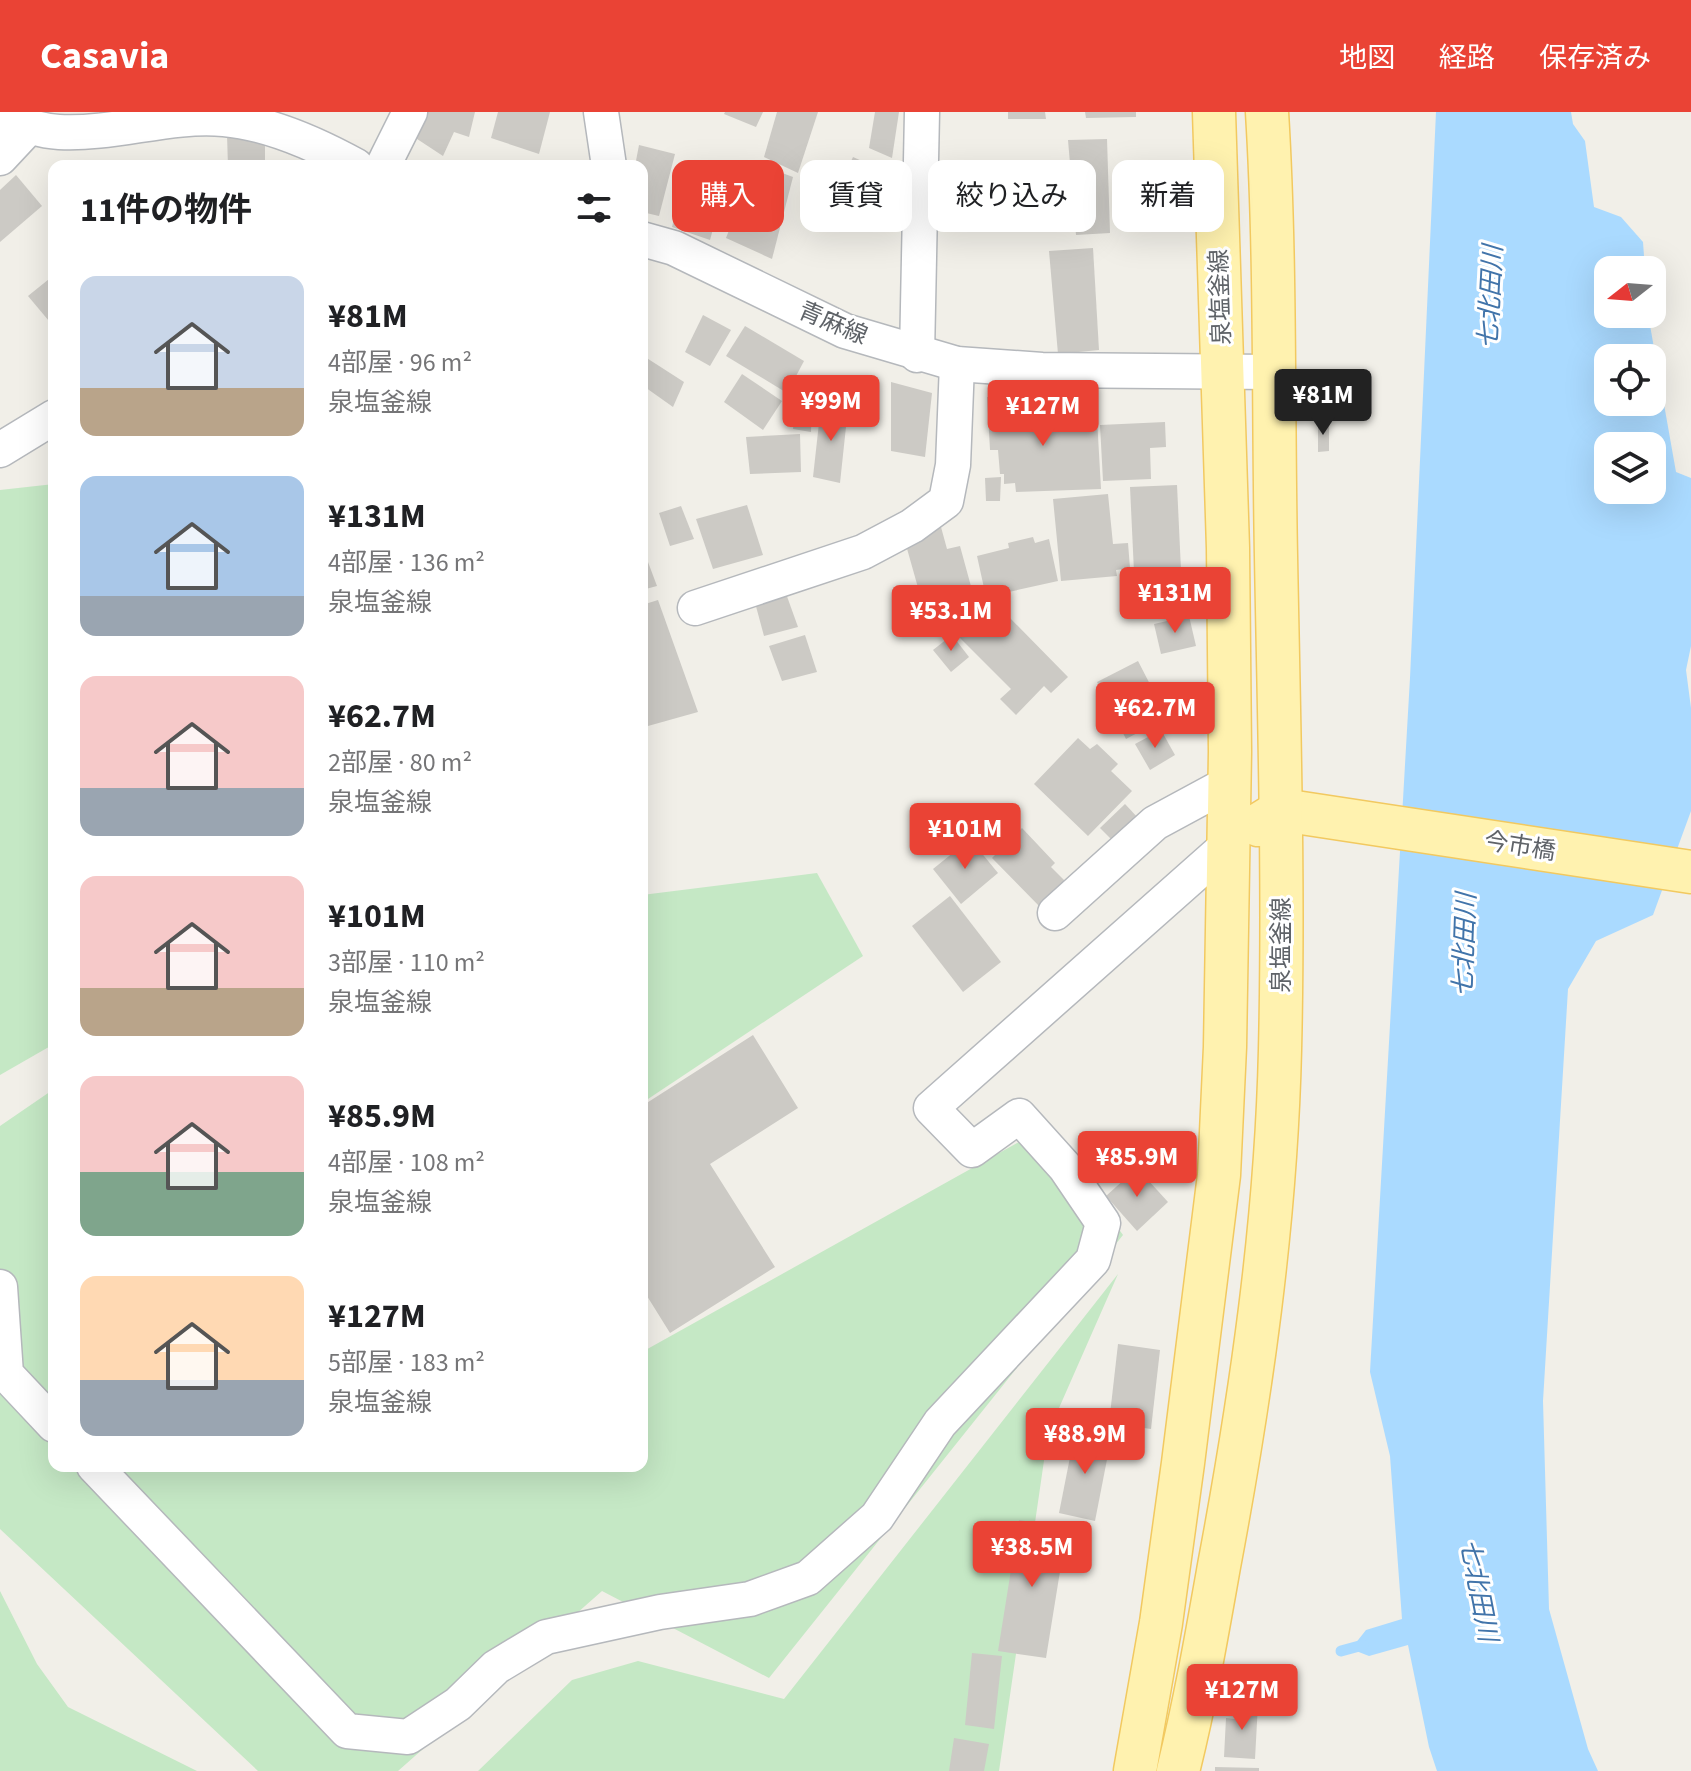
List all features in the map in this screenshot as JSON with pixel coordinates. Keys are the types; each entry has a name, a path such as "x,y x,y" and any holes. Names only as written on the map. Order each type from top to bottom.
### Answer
{"main road":[{"name":"泉塩釜線","path":"1135,1771 1161,1623 1219,1175 1225,1047 1218,854 1229,783 1228,548 1214,112"},
{"name":"泉塩釜線","path":"1178,1771 1235,1482 1268,1226 1280,1054 1282,810 1271,183 1267,112"},
{"name":"今市橋","path":"1282,810 1691,872"},
{"path":"1218,854 1282,810"}],"street":[{"path":"386,160 410,112"},
{"path":"601,112 608,160"},
{"path":"917,355 922,112"},
{"path":"0,158 15,121 56,132 85,133 183,119 223,119 281,132 346,160"},
{"name":"青麻線","path":"648,241 674,248 845,331 917,355 957,364 1042,370 1275,372"},
{"path":"695,608 863,552 912,526 946,501 953,465 957,364"},
{"path":"0,450 48,421"},
{"path":"1055,913 1155,823 1229,783"},
{"path":"100,1472 347,1731 408,1737 458,1704 496,1667 546,1637 660,1612 750,1599 808,1578 877,1517 940,1423 1093,1260 1103,1223 1065,1167 1019,1116 972,1150 931,1108 1218,854"},
{"path":"0,1287 6,1374 48,1419"}],"green space":[{"path":"48,485 48,1047 0,1075 0,490"},
{"path":"817,873 863,956 648,1099 648,894"},
{"path":"48,1093 48,1472 648,1472 648,1349 1046,1127 1123,1235 769,1678 602,1591 398,1771 258,1771 0,1529 0,1126"},
{"path":"1118,1274 1048,1433 999,1771 478,1771 572,1680 638,1661 784,1699"},
{"path":"0,1591 37,1664 68,1707 197,1771 0,1771"}],"water":[{"name":"七北田川","path":"1436,112 1571,112 1573,124 1585,141 1594,207 1621,217 1643,242 1644,256 1594,256 1594,328 1650,328 1653,344 1594,344 1594,416 1666,416 1676,472 1691,478 1691,646 1686,670 1691,708 1691,811 1653,915 1596,941 1568,989 1543,1401 1549,1609 1588,1749 1598,1771 1437,1771 1429,1747 1408,1645 1369,1656 1351,1649 1366,1630 1402,1619 1390,1456 1370,1372 1410,678"}],"building":[{"path":"421,112 475,112 469,137 454,132 443,156 411,135"},
{"path":"498,112 550,112 539,154 491,138"},
{"path":"725,112 763,112 756,127"},
{"path":"777,112 818,112 798,173 784,166 784,160 764,157"},
{"path":"875,112 899,112 892,158 869,148"},
{"path":"1008,112 1045,112 1046,119 1008,119"},
{"path":"1085,112 1136,112 1136,117 1086,118"},
{"path":"227,135 265,137 265,160 228,160"},
{"path":"1107,139 1110,233 1076,235 1076,232 1096,232 1096,160 1070,160 1068,140"},
{"path":"639,145 675,154 659,216 648,213 648,160 636,160"},
{"path":"784,174 793,177 784,212"},
{"path":"16,175 42,206 0,242 0,190"},
{"path":"687,232 712,232 710,240"},
{"path":"728,232 779,232 772,259 726,238"},
{"path":"1093,248 1099,350 1058,354 1049,251"},
{"path":"48,280 48,320 28,296"},
{"path":"703,315 731,330 710,366 685,352"},
{"path":"745,326 804,361 787,393 726,356"},
{"path":"648,359 684,382 673,407 648,389"},
{"path":"742,374 782,401 763,430 724,402"},
{"path":"891,382 932,393 925,457 891,451"},
{"path":"1027,395 1028,421 1097,418 1101,489 1016,492 1015,483 1004,484 998,450 990,450 987,397"},
{"path":"796,401 812,403 811,432 793,429"},
{"path":"821,405 848,408 840,483 813,477"},
{"path":"1165,422 1166,447 1150,448 1151,479 1103,481 1100,425"},
{"path":"1318,423 1329,423 1329,451 1318,452"},
{"path":"800,434 801,472 750,474 746,437"},
{"path":"1001,477 1000,501 986,501 985,478"},
{"path":"1177,485 1181,570 1134,572 1130,487"},
{"path":"1108,494 1113,544 1128,543 1130,568 1116,570 1117,576 1061,581 1053,499"},
{"path":"747,505 763,555 713,569 696,519"},
{"path":"681,506 694,539 670,546 659,513"},
{"path":"941,527 947,549 960,546 975,601 926,616 904,538"},
{"path":"1033,537 1035,543 1049,539 1058,581 986,597 977,556 1009,548 1008,543"},
{"path":"648,562 657,586 648,588"},
{"path":"784,588 798,627 764,636 754,599"},
{"path":"658,600 698,712 648,726 648,603"},
{"path":"978,606 999,627 1009,617 1068,677 1051,693 1044,686 1016,715 1000,699 1011,689 947,625 961,612 966,618"},
{"path":"1189,616 1196,646 1161,654 1154,624"},
{"path":"805,635 817,672 782,681 769,646"},
{"path":"952,635 969,657 951,672 933,650"},
{"path":"1138,661 1155,694 1146,699 1158,722 1126,739 1097,682"},
{"path":"1161,730 1175,755 1150,770 1135,744"},
{"path":"1078,738 1090,749 1097,744 1118,764 1111,771 1132,791 1088,836 1034,784"},
{"path":"1125,804 1139,819 1115,843 1100,828"},
{"path":"1022,828 1055,863 1051,867 1067,883 1041,908 992,858"},
{"path":"970,839 998,873 961,904 933,869"},
{"path":"950,896 1001,962 963,992 912,926"},
{"path":"753,1035 798,1108 710,1164 775,1267 670,1333 648,1298 648,1102"},
{"path":"1137,1168 1168,1202 1137,1231 1106,1196"},
{"path":"1118,1344 1160,1350 1151,1429 1109,1423"},
{"path":"1075,1432 1111,1439 1095,1521 1059,1513"},
{"path":"1019,1520 1067,1528 1046,1658 998,1651"},
{"path":"972,1653 1002,1656 994,1729 965,1725"},
{"path":"1235,1702 1258,1704 1255,1759 1224,1757 1226,1718 1235,1719"},
{"path":"954,1738 989,1744 984,1771 949,1771"},
{"path":"1215,1767 1259,1768 1259,1771 1215,1771"}],"waterway":[{"path":"1341,1651 1363,1645"}]}
